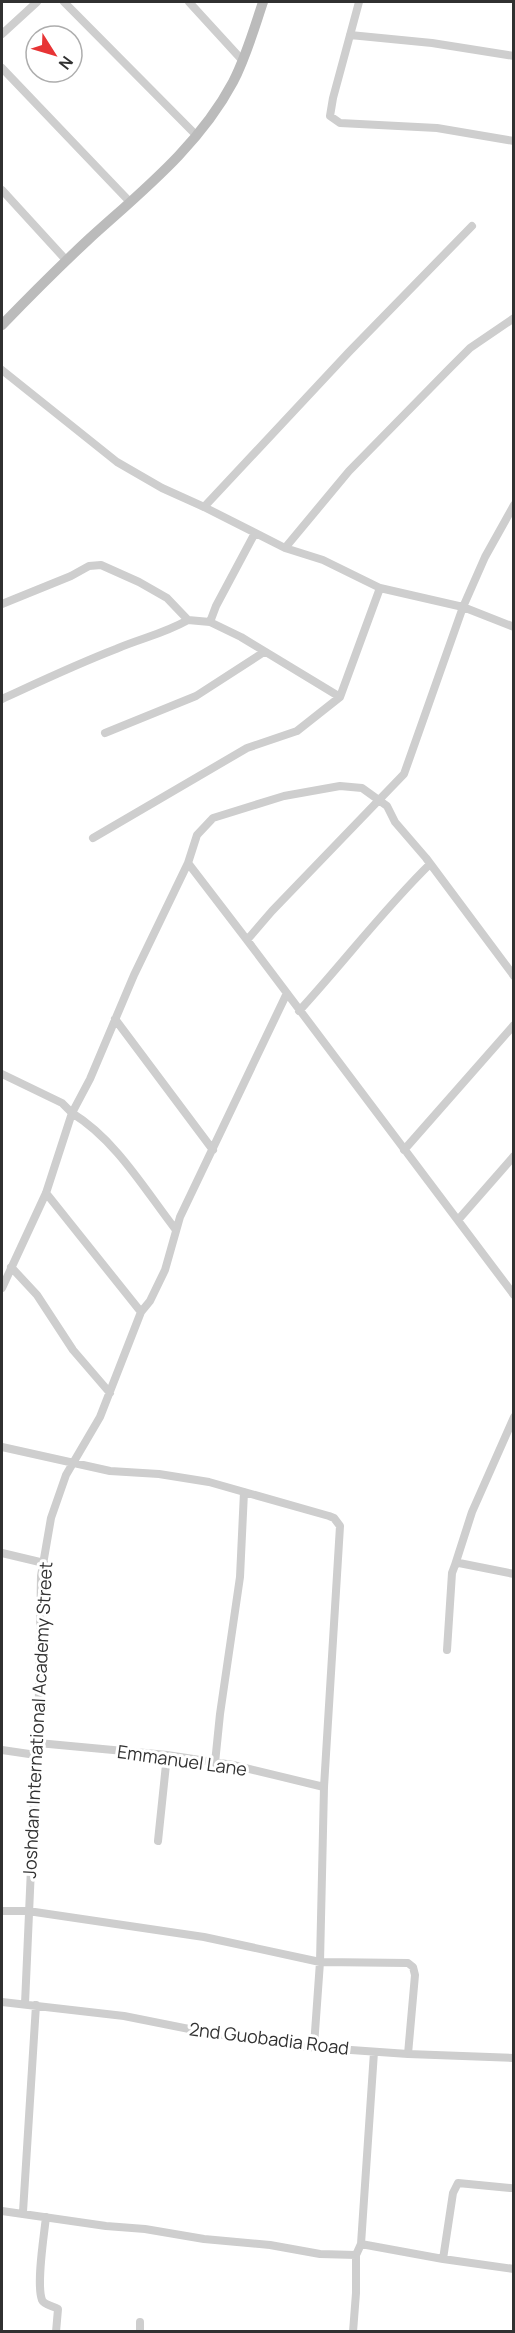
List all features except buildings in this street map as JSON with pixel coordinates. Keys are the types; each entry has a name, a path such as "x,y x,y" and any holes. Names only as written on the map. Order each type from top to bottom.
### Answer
{"street":[{"path":"2,34 37,2"},
{"path":"64,2 197,136"},
{"path":"189,2 243,61"},
{"path":"2,325 66,260 159,177 197,136 233,83 263,2"},
{"path":"359,2 330,116 340,123 437,128 513,141"},
{"path":"350,35 432,43 513,56"},
{"path":"2,68 130,202"},
{"path":"2,190 66,260"},
{"path":"204,507 349,352 472,226"},
{"path":"285,548 349,471 450,368 470,348 513,318"},
{"path":"2,370 39,402 136,475 285,548 322,560 380,588 463,607 513,627"},
{"path":"247,940 404,774 463,607 485,557 513,505"},
{"path":"210,622 216,606 255,533"},
{"path":"2,604 71,576 89,566 101,565 168,598 188,620"},
{"path":"93,838 247,748 297,731 340,696 380,588"},
{"path":"2,699 65,669 116,648 154,637 188,620 210,622 241,637 340,696"},
{"path":"105,733 196,696 264,652"},
{"path":"2,1288 46,1193 72,1113 90,1079 134,975 188,863 197,835 213,818 284,796 340,786 362,788 387,806 395,822 430,864 513,976"},
{"path":"188,863 513,1295"},
{"path":"299,1011 392,901 430,864"},
{"name":"Joshdan International Academy Street","path":"25,2004 44,1563 51,1518 73,1462 100,1417 141,1312 150,1301 165,1270 180,1217 286,993"},
{"path":"116,1019 213,1150"},
{"path":"404,1150 513,1025"},
{"path":"2,1074 62,1103 72,1113 90,1124 116,1152 176,1230"},
{"path":"458,1220 513,1156"},
{"path":"46,1193 141,1312"},
{"path":"11,1267 37,1295 73,1350 110,1393"},
{"path":"447,1650 452,1572 471,1512 513,1417"},
{"path":"2,1447 110,1471 159,1474 209,1482 329,1516 340,1526 324,1787 320,1962 314,2046"},
{"path":"215,1762 240,1578 244,1492"},
{"path":"2,1553 44,1563"},
{"path":"455,1565 459,1563 513,1574"},
{"name":"Emmanuel Lane","path":"38,1743 167,1755 215,1762 324,1787"},
{"path":"2,1750 36,1755"},
{"path":"158,1841 167,1755"},
{"path":"2,1911 28,1911 204,1937 320,1962 408,1963 413,1967 415,1975 408,2054"},
{"name":"2nd Guobadia Road","path":"2,2002 124,2016 282,2044 374,2052 513,2058"},
{"path":"23,2212 36,2005"},
{"path":"352,2331 356,2293 356,2255 362,2244 374,2052"},
{"path":"443,2259 453,2193 458,2183 510,2188"},
{"path":"2,2211 23,2212 204,2239 270,2245 320,2254 356,2255"},
{"path":"46,2217 40,2277 44,2303 58,2309 56,2331"},
{"path":"362,2244 513,2269"},
{"path":"140,2322 140,2331"}]}
